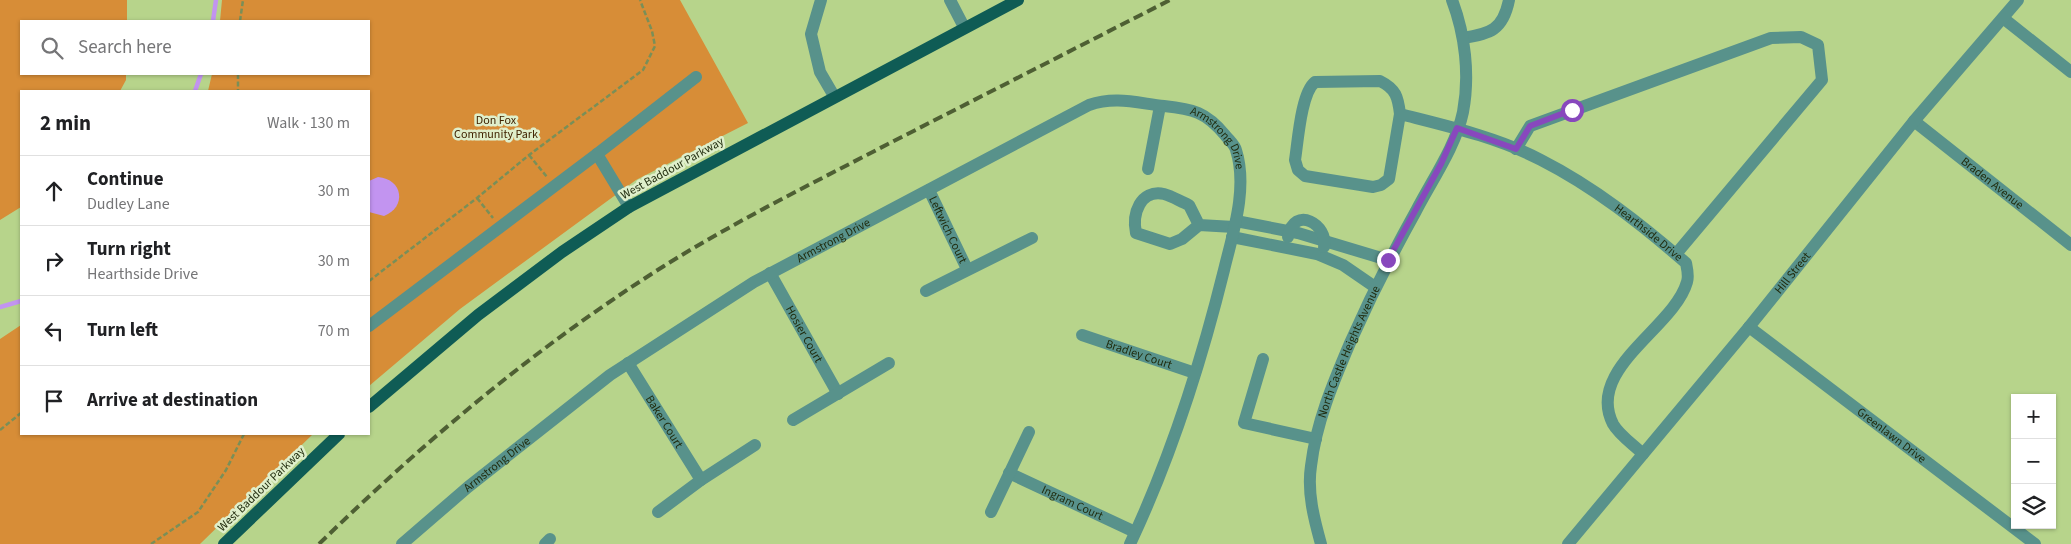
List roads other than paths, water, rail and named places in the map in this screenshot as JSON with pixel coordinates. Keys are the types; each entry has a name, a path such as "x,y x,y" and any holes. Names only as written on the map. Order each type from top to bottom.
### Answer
{"main road":[{"name":"West Baddour Parkway","path":"370,406 478,315 562,252 629,207 834,96 1018,0"},
{"name":"West Baddour Parkway","path":"224,544 338,435"}],"street":[{"path":"821,0 811,34 820,72 834,96"},
{"path":"950,0 964,28"},
{"name":"North Castle Heights Avenue","path":"1321,544 1310,492 1310,467 1316,439 1333,383 1388,260 1441,164 1463,113 1466,84 1462,27 1452,0"},
{"path":"1463,38 1487,35 1498,26 1509,0"},
{"name":"Hill Street","path":"1568,544 1748,327 1914,121 2018,0"},
{"path":"2003,18 2071,72"},
{"path":"1516,149 1530,126 1771,38 1801,37 1818,45 1822,80 1676,254"},
{"path":"370,325 696,77"},
{"path":"1380,81 1397,94 1400,114 1390,179 1381,185 1373,187 1305,176 1298,170 1295,160 1306,98 1310,86 1315,82 1380,81"},
{"name":"Armstrong Drive","path":"402,544 475,481 610,375 770,273 1089,105 1106,99 1191,109 1212,120 1236,149 1240,184 1234,228 1213,314 1195,373 1154,492 1130,544"},
{"path":"1148,168 1160,106"},
{"name":"Hearthside Drive","path":"1400,114 1457,128 1540,159 1600,194 1686,263 1688,281 1677,303 1613,379 1607,400 1614,424 1643,454"},
{"name":"Braden Avenue","path":"1914,121 2071,245"},
{"path":"597,154 629,207"},
{"name":"Leftwich Court","path":"929,190 966,269"},
{"path":"1199,225 1189,205 1163,194 1150,195 1139,203 1135,211 1134,223 1136,233 1170,244 1182,239 1199,225 1289,231 1388,260"},
{"path":"1234,228 1286,247 1322,256 1343,265 1375,287"},
{"path":"1286,247 1289,231"},
{"name":"Leftwich Court","path":"926,290 1032,238"},
{"path":"1322,256 1325,242"},
{"name":"Hosier Court","path":"770,273 838,394"},
{"name":"Greenlawn Drive","path":"1748,327 2035,544"},
{"name":"Bradley Court","path":"1082,335 1195,373"},
{"path":"1263,359 1244,423 1316,439"},
{"name":"Baker Court","path":"628,363 701,480"},
{"path":"793,420 889,363"},
{"path":"992,512 1029,432"},
{"path":"658,512 701,480 755,445"},
{"name":"Ingram Court","path":"1009,473 1135,532"}],"waterway":[{"path":"213,20 216,0"},
{"path":"195,90 201,75"},
{"path":"0,307 20,301"}],"railway":[{"path":"319,544 401,467 484,396 571,329 664,266 719,233 803,188 1170,0"}],"park label":[{"name":"Don Fox Community Park","path":"496,127"}]}
